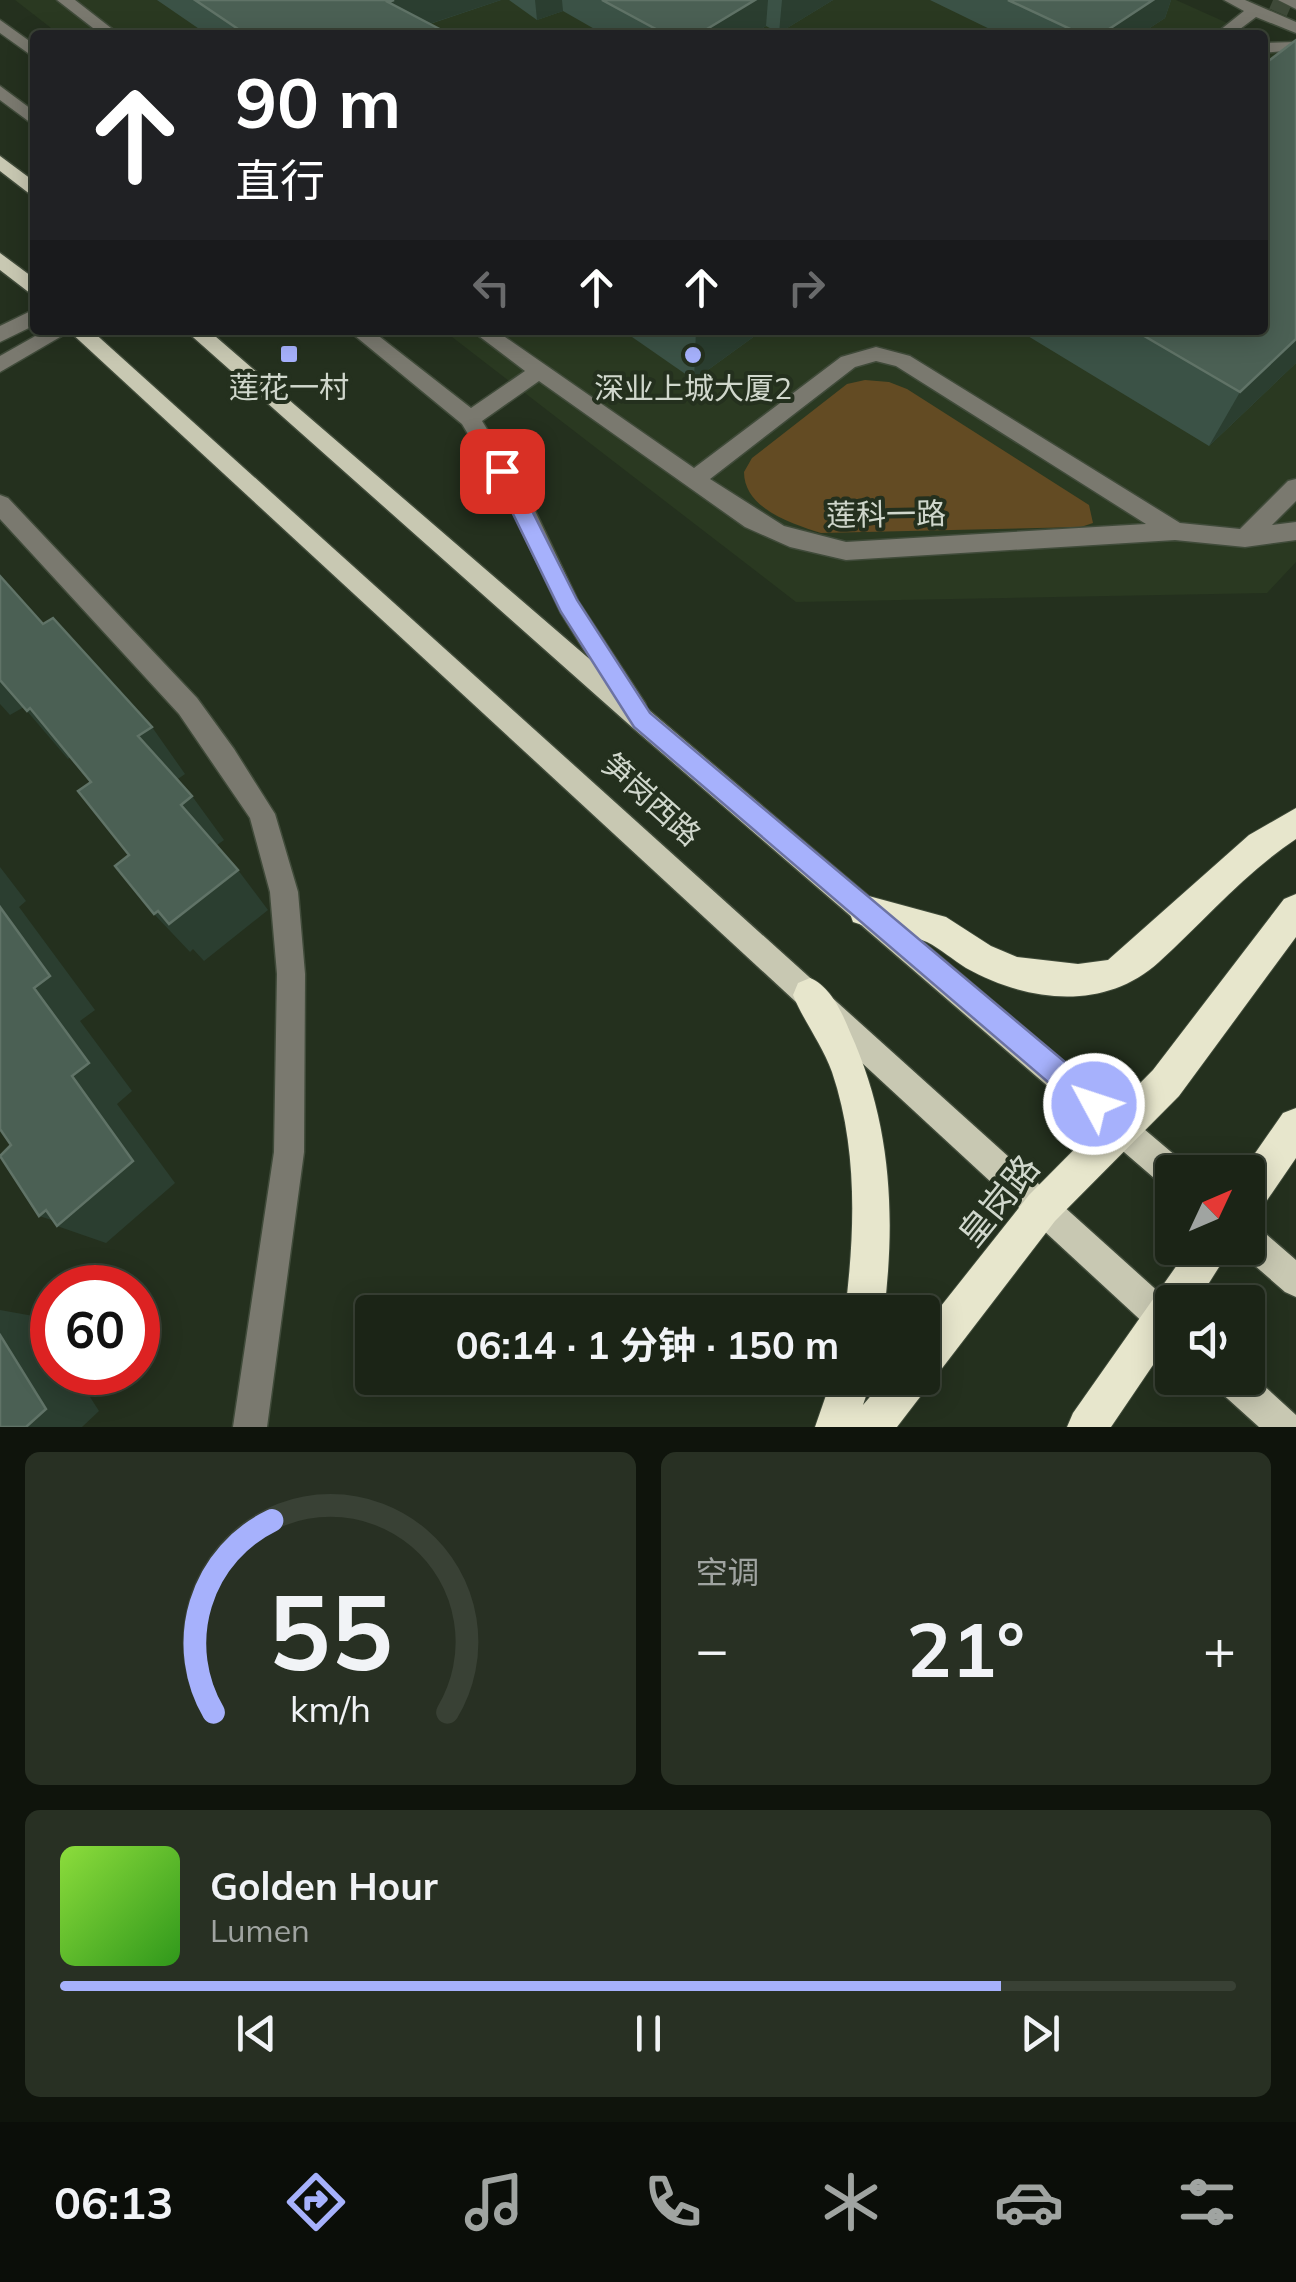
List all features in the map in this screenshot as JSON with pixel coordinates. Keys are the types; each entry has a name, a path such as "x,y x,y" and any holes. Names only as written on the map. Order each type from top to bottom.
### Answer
{"highway":[{"path":"865,912 934,928 980,957 1016,973 1078,981 1114,975 1143,954 1260,845 1296,822"},
{"name":"皇岗路","path":"940,1340 1042,1208 1166,1082 1296,910"},
{"path":"810,995 844,1058 866,1136 872,1203 866,1295"},
{"path":"1265,1171 1296,1126"},
{"path":"1087,1427 1155,1333"},
{"path":"835,1427 846,1395"},
{"path":"872,1427 897,1395"}],"main road":[{"path":"0,162 30,188"},
{"path":"0,258 30,285"},
{"name":"笋岗西路","path":"84,335 1042,1208 1155,1300"},
{"name":"笋岗西路","path":"201,335 642,720 1155,1157"},
{"path":"1265,1254 1296,1281"},
{"path":"1249,1395 1284,1427"}],"street":[{"path":"65,0 105,30"},
{"path":"1232,0 1255,10 1295,39"},
{"path":"1286,0 1296,4"},
{"path":"1229,30 1255,10"},
{"path":"0,24 30,48"},
{"path":"1268,46 1295,39"},
{"path":"1268,64 1295,39"},
{"path":"0,92 30,117"},
{"path":"0,335 30,319"},
{"path":"3,358 51,335"},
{"path":"364,335 470,419 518,496 569,606 642,720"},
{"name":"莲科一路","path":"488,335 770,530 828,550 1175,531 1245,538 1296,531"},
{"path":"695,478 848,362 876,354 903,362 1175,531"},
{"path":"470,419 538,372"},
{"path":"1245,538 1296,487"},
{"path":"0,504 188,706 225,756 262,814 284,892 291,974 289,1152 250,1427"}],"shaded area":[{"path":"15,0 1176,0 1243,30 54,30"},
{"path":"1268,41 1296,54 1296,562 1267,593 796,602 449,335 1268,335"},
{"path":"865,380 889,382 907,389 1089,505 1093,523 1081,527 821,533 784,520 761,505 746,485 744,472 752,458 847,384"}],"building":[{"path":"195,0 394,0 388,2 441,30 240,30"},
{"path":"602,0 755,0 705,30 658,30"},
{"path":"1008,0 1153,0 1108,30 1072,30"},
{"path":"1296,40 1296,339 1240,392 1143,335 1268,335 1268,61"},
{"path":"0,576 43,624 53,618 152,727 138,736 192,796 181,805 238,870 169,924 158,911 154,914 115,866 129,855 78,791 91,782 30,708 27,711 0,680"},
{"path":"0,907 50,976 34,988 89,1063 72,1076 133,1161 57,1226 46,1210 39,1216 0,1156 11,1145 0,1129"},
{"path":"0,1335 30,1383 30,1395 37,1395 46,1409 26,1427 0,1427"}],"tunnel":[{"path":"1273,0 1296,10"}],"place":[{"name":"莲花一村","path":"289,354"},
{"name":"深业上城大厦2","path":"693,355"}],"route":[{"path":"502,471 518,496 569,606 642,720 1094,1104"}]}
